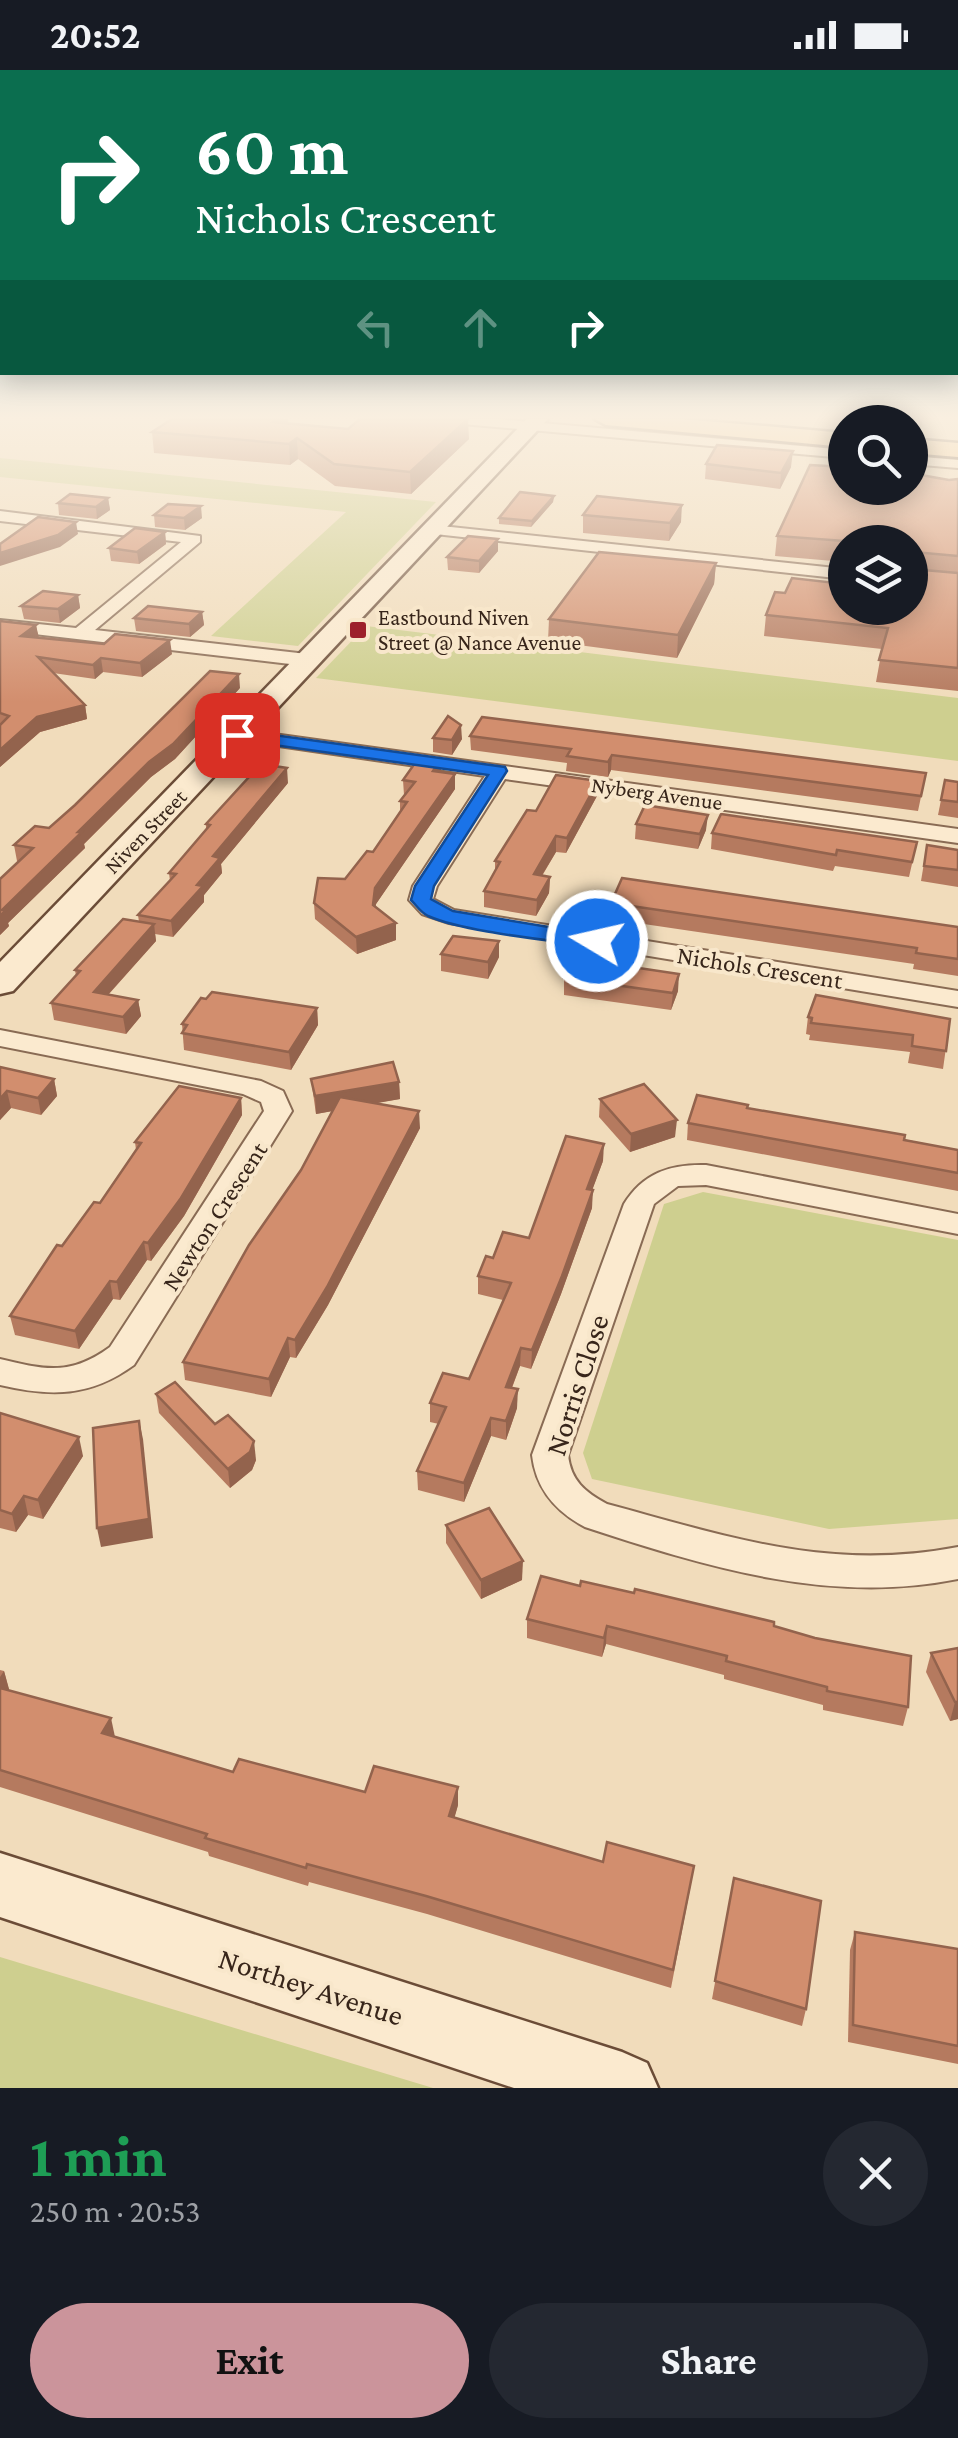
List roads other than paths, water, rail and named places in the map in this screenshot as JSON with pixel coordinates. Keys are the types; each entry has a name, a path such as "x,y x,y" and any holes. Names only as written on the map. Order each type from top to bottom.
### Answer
{"street":[{"name":"Niven Street","path":"0,983 448,513"},
{"path":"4,519 194,540 82,632"},
{"path":"432,530 828,572"},
{"path":"0,626 82,632 307,660"},
{"name":"Nyberg Avenue","path":"237,735 958,836"},
{"name":"Nichols Crescent","path":"499,771 421,893 421,900 430,910 505,926 958,999"},
{"name":"Newton Crescent","path":"0,1038 251,1087 273,1097 278,1111 122,1356 83,1380 62,1383 0,1372"},
{"name":"Norris Close","path":"958,1224 706,1174 666,1178 644,1194 639,1204 550,1455 551,1474 562,1492 575,1506 598,1516 841,1576 900,1576 958,1563"},
{"name":"Northey Avenue","path":"0,1886 622,2088"}],"place":[{"name":"Eastbound Niven Street @ Nance Avenue","path":"358,630"}]}
